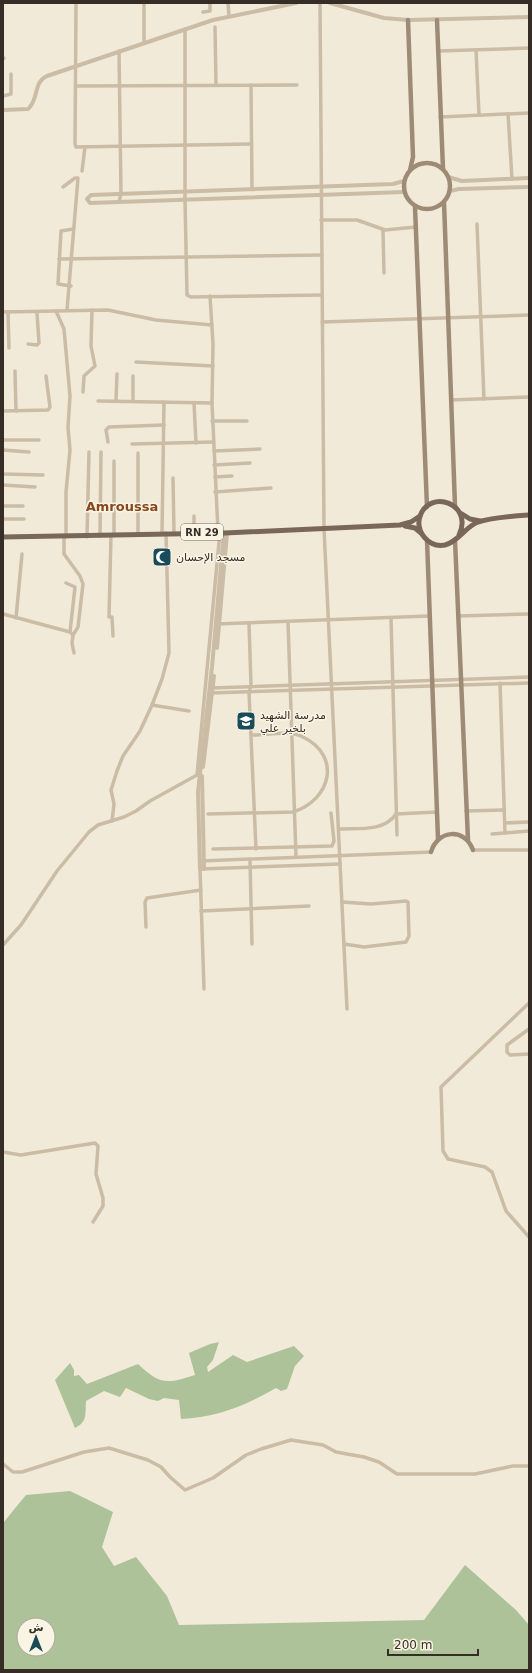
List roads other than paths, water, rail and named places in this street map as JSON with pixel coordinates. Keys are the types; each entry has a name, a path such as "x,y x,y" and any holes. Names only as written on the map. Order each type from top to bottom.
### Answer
{"main road":[{"path":"408,20 413,157 410,170 404,181 404,192 408,200 415,207 427,210 433,209 444,202 450,191 448,177 443,169 437,20"},
{"path":"410,170 420,163 426,162 432,163 443,169"},
{"path":"444,202 455,506"},
{"path":"415,207 427,507 441,502 455,506 460,512 470,519 483,521"},
{"name":"RN 29","path":"3,537 100,536 324,529 400,525 411,522 420,516 427,507"},
{"path":"460,512 463,524 460,535"},
{"path":"430,852 438,839 427,540 441,545 455,540 470,526 483,521 529,515"},
{"path":"420,516 419,522 422,534"},
{"name":"RN 29","path":"400,525 415,528 427,540"},
{"path":"455,540 465,811 468,840 473,850"},
{"path":"438,839 449,834 454,834 468,840"}],"street":[{"path":"144,3 144,43"},
{"path":"203,12 210,11 210,3"},
{"path":"228,3 229,16"},
{"path":"3,110 28,109 33,102 40,81 48,76 77,65 229,16 296,3"},
{"path":"320,3 324,529 347,1009"},
{"path":"330,3 384,18 408,20 529,16"},
{"path":"76,5 76,147 251,144"},
{"path":"215,27 216,84"},
{"path":"185,29 185,200 187,294 191,297 322,295"},
{"path":"438,51 529,48"},
{"path":"476,50 479,115"},
{"path":"119,51 121,194 119,202"},
{"path":"3,96 11,94 11,74"},
{"path":"76,86 216,84 297,85"},
{"path":"251,85 252,189"},
{"path":"440,117 529,113"},
{"path":"508,114 512,179"},
{"path":"82,171 85,147"},
{"path":"448,177 462,181 529,178"},
{"path":"63,186 75,178 78,178 71,286 67,310"},
{"path":"404,181 393,184 91,195 87,199 90,203 404,192"},
{"path":"450,191 460,189 529,187"},
{"path":"321,220 357,220 383,230 416,227"},
{"path":"477,224 484,399"},
{"path":"71,286 58,284 59,259 61,231 74,229"},
{"path":"383,230 384,273"},
{"path":"59,259 322,255"},
{"path":"204,989 201,910 201,788 217,624 222,532 214,477 212,421 213,366 210,296"},
{"path":"3,312 37,313 67,310 92,310 122,312 156,320 212,325"},
{"path":"83,392 84,376 95,366 91,346 92,310"},
{"path":"56,311 64,329 70,396 68,427 70,450 66,492 64,554 80,576 83,584 78,627 72,634"},
{"path":"8,312 9,348"},
{"path":"28,344 37,345 40,343 37,313"},
{"path":"322,322 529,315"},
{"path":"136,362 213,366"},
{"path":"15,371 16,411"},
{"path":"116,401 117,374"},
{"path":"3,411 48,410 50,407 46,376"},
{"path":"133,376 133,401"},
{"path":"451,400 529,397"},
{"path":"98,400 212,403"},
{"path":"112,821 114,804 111,790 117,771 123,756 140,731 152,705 162,679 169,653 164,534 164,402"},
{"path":"194,403 196,443"},
{"path":"212,421 247,421"},
{"path":"108,442 106,430 109,427 164,425"},
{"path":"3,440 40,440"},
{"path":"132,444 213,442"},
{"path":"214,451 260,449"},
{"path":"3,450 29,452"},
{"path":"87,536 89,452"},
{"path":"100,536 101,452"},
{"path":"138,453 138,534"},
{"path":"112,636 112,617 109,617 113,535 114,461"},
{"path":"214,465 250,463"},
{"path":"3,474 44,474"},
{"path":"214,477 232,476"},
{"path":"173,478 174,533"},
{"path":"3,486 35,486"},
{"path":"215,492 271,488"},
{"path":"3,506 23,506"},
{"path":"194,516 194,533"},
{"path":"3,519 24,519"},
{"path":"3,945 21,925 57,871 82,838 98,825 136,811 150,801 197,774 222,532"},
{"path":"16,618 22,554"},
{"path":"66,583 75,587 72,634 74,653"},
{"path":"3,614 72,634"},
{"path":"458,616 529,614"},
{"path":"217,624 429,616"},
{"path":"391,618 394,682 392,707 397,835"},
{"path":"288,622 296,857"},
{"path":"249,623 251,686 249,692 256,849"},
{"path":"211,688 529,677"},
{"path":"500,678 505,833"},
{"path":"211,693 529,683"},
{"path":"152,705 189,711"},
{"path":"208,814 295,812 306,808 314,802 321,793 327,775 324,757 318,749 302,737 292,734 252,735"},
{"path":"465,811 504,810"},
{"path":"339,829 380,826 389,822 396,814 437,812"},
{"path":"213,849 332,846 334,844 331,813"},
{"path":"505,823 529,822"},
{"path":"492,834 529,831"},
{"path":"473,850 529,850"},
{"path":"202,861 430,852"},
{"path":"250,860 252,944"},
{"path":"202,869 340,864"},
{"path":"146,927 145,902 148,898 201,890"},
{"path":"342,902 371,904 406,900 408,902 409,936 406,942 364,947 344,944"},
{"path":"201,910 309,906"},
{"path":"529,1003 441,1087 440,1102 444,1156 448,1159 485,1167 492,1172 506,1211 529,1236"},
{"path":"529,1029 507,1045 507,1052 510,1055 529,1054"},
{"path":"3,1152 21,1155 95,1143 98,1146 96,1174 103,1198 103,1206 93,1222"},
{"path":"3,1464 13,1472 22,1472 84,1452 109,1448 148,1460 161,1467 185,1490 213,1478 246,1455 291,1440 323,1444 336,1452 364,1456 379,1462 397,1474 475,1474 513,1466 529,1466"}],"place":[{"name":"مسجد الإحسان","path":"162,557"},
{"name":"مدرسة الشهيد بلخير علي","path":"246,721"}],"district":[{"name":"Amroussa","path":"122,506"}]}
